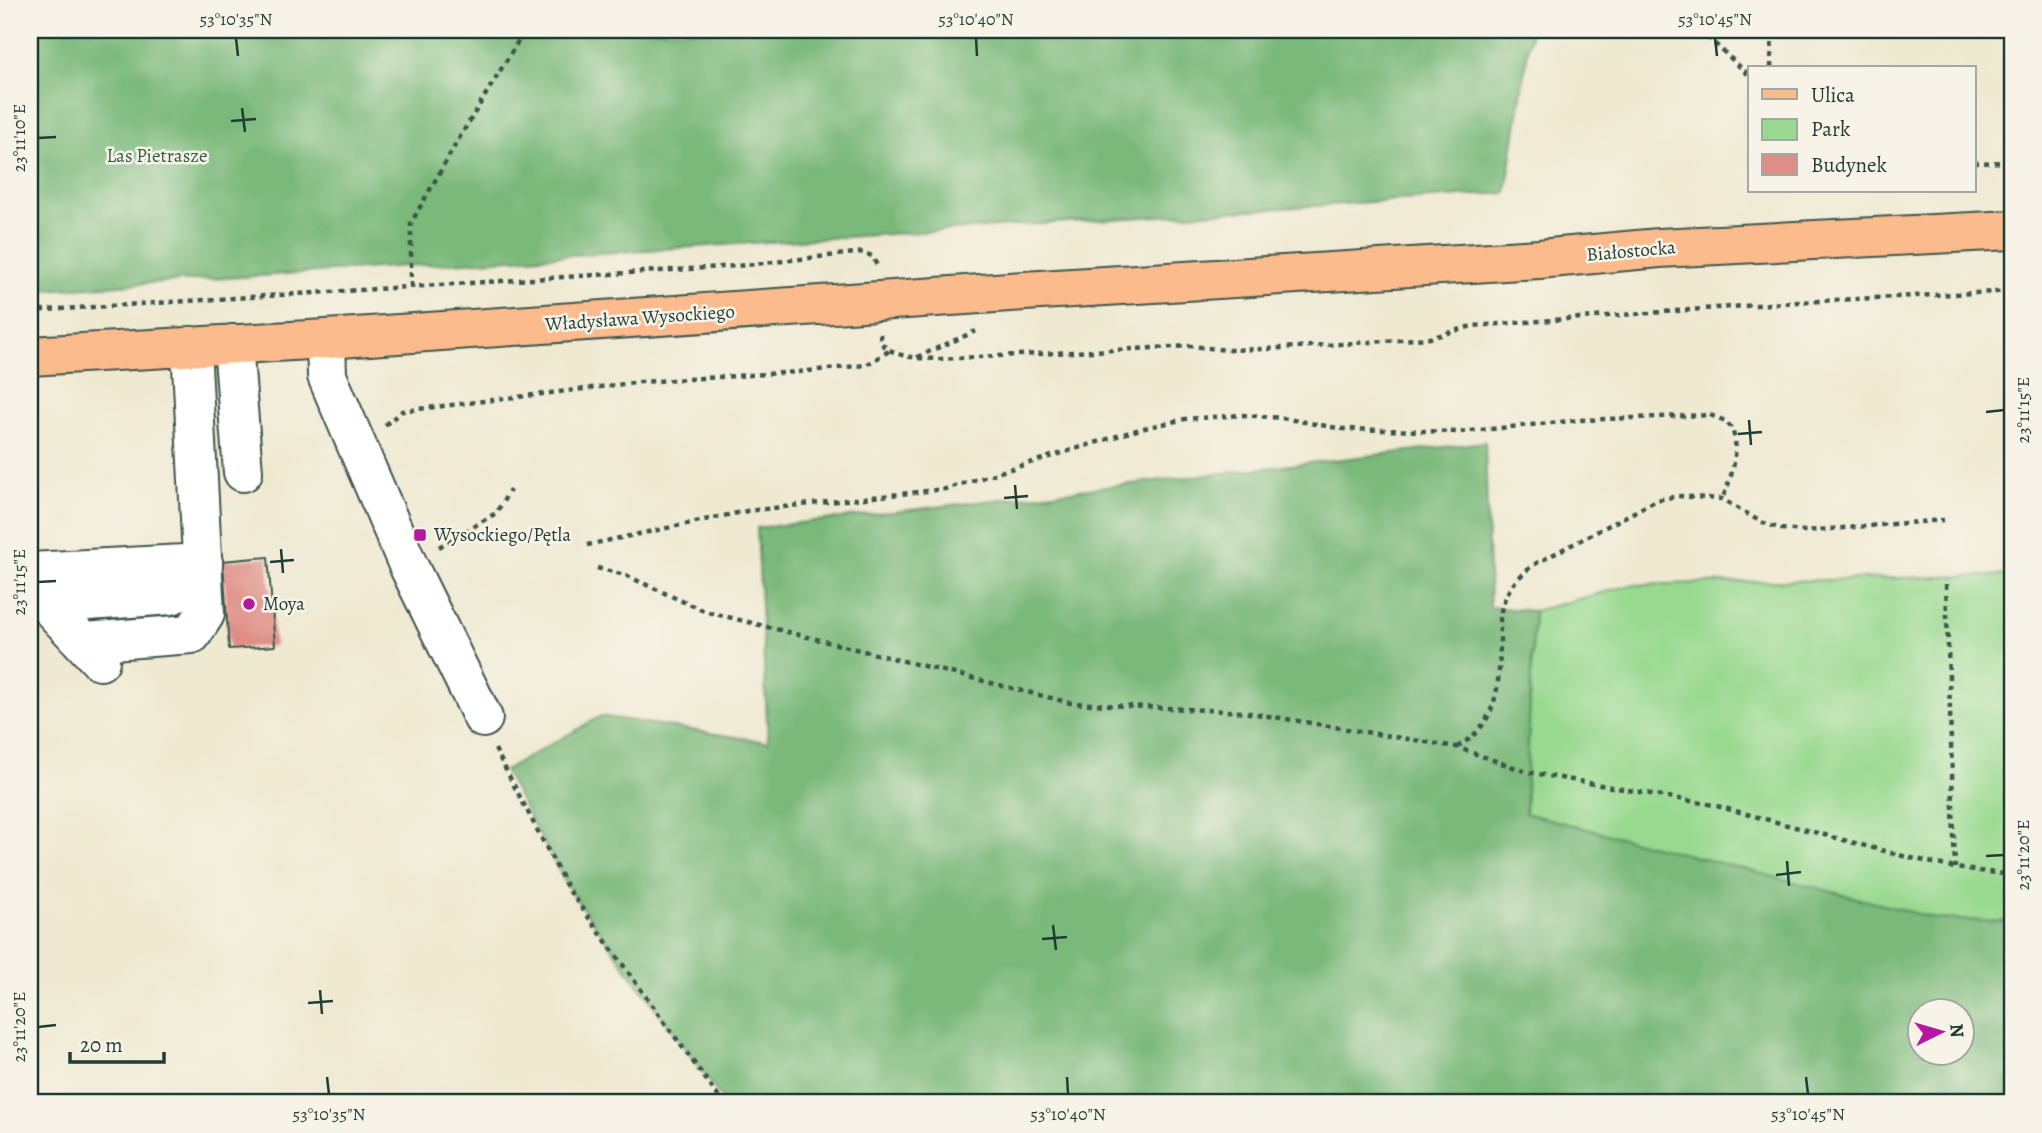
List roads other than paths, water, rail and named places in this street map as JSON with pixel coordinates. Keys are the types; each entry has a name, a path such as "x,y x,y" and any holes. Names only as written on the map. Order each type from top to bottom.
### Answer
{"main road":[{"name":"Białostocka","path":"1249,278 1539,259 1659,248 2012,230"},
{"name":"Władysława Wysockiego","path":"30,356 1249,278"}],"lane":[{"path":"326,339 327,376 408,565 483,718"},
{"path":"233,344 243,472"},
{"path":"30,586 85,642 104,666 172,660 192,634 205,614 191,346"},
{"path":"30,572 202,563"},
{"path":"30,578 88,601 171,595 192,583 202,563"}],"place":[{"name":"Wysockiego/Pętla","path":"420,535"},
{"name":"Moya","path":"249,604"}],"park label":[{"name":"Las Pietrasze","path":"157,156"}]}
